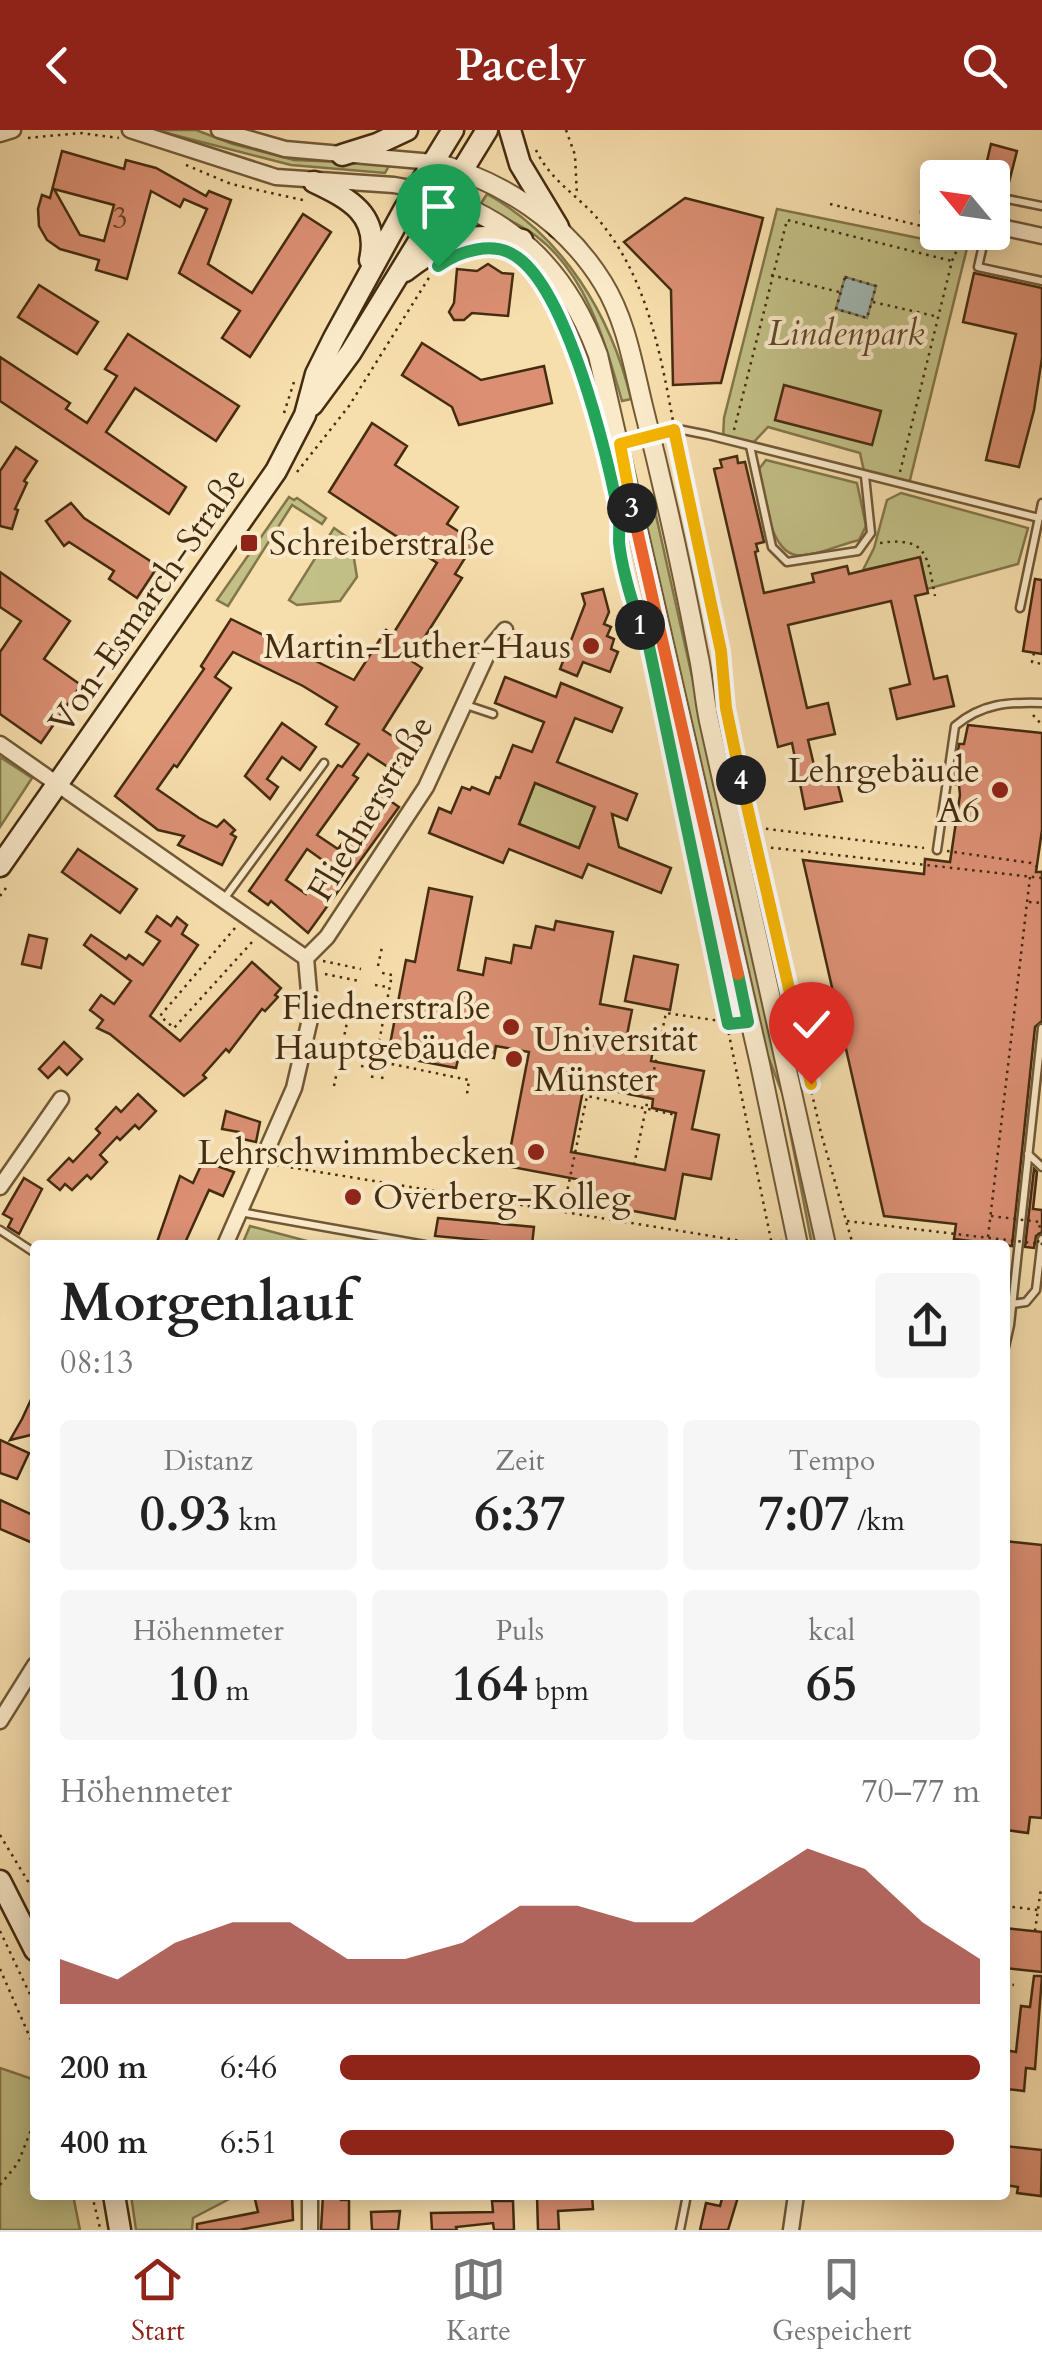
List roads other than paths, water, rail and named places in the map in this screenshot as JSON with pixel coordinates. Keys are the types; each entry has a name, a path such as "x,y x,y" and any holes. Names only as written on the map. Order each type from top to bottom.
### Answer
{"main road":[{"path":"342,155 406,130"},
{"name":"Von-Esmarch-Straße","path":"305,415 316,374 416,189 453,130"},
{"name":"Von-Esmarch-Straße","path":"0,866 261,494 305,415 351,352 487,130"},
{"path":"510,130 520,164 558,228"},
{"path":"316,192 346,199 369,225 374,244 367,277"},
{"path":"396,278 425,255 458,238 484,235 522,240"},
{"path":"0,1881 30,1940"},
{"path":"115,2200 120,2230"}],"street":[{"path":"220,130 285,150 433,162 463,170 528,204 558,228 590,264 619,315 651,436 699,655 709,721 825,1240"},
{"path":"125,134 316,192 394,184 446,198 522,240 555,273 585,322 601,366 620,444 797,1240"},
{"path":"1010,229 1042,236"},
{"path":"620,444 651,436"},
{"name":"Fliednerstraße","path":"306,958 327,937 426,787 490,648 505,630"},
{"path":"0,744 306,958 311,1015 294,1088 227,1240"},
{"path":"0,1187 61,1099"},
{"path":"0,1721 30,1673"},
{"path":"310,2200 310,2230"},
{"path":"791,2230 795,2200"}],"lane":[{"path":"1010,200 1042,206"},
{"path":"982,250 978,268 1042,281"},
{"path":"651,436 674,430 731,441 1039,518"},
{"path":"750,446 772,547 787,562 858,551 871,533 865,476"},
{"path":"1020,608 1042,504"},
{"path":"936,850 955,726 969,714 990,705 1042,702"},
{"path":"465,705 493,714"},
{"name":"Fliednerstraße","path":"223,900 324,763"},
{"path":"1010,1295 1042,1028"},
{"path":"1028,1154 1042,1167"},
{"path":"239,1212 397,1240"},
{"path":"0,1230 30,1250"},
{"path":"1010,1306 1026,1302 1036,1290 1041,1242"},
{"path":"680,2230 686,2200"}],"water":[{"path":"845,277 876,286 867,318 836,309"}],"place":[{"name":"Schreiberstraße","path":"249,543"},
{"name":"Martin-Luther-Haus","path":"591,646"},
{"name":"Lehrgebäude A6","path":"1000,790"},
{"name":"Fliednerstraße Hauptgebäude","path":"511,1027"},
{"name":"Universität Münster","path":"514,1059"},
{"name":"Lehrschwimmbecken","path":"536,1152"},
{"name":"Overberg-Kolleg","path":"353,1197"}],"park label":[{"name":"Lindenpark","path":"846,333"}]}
